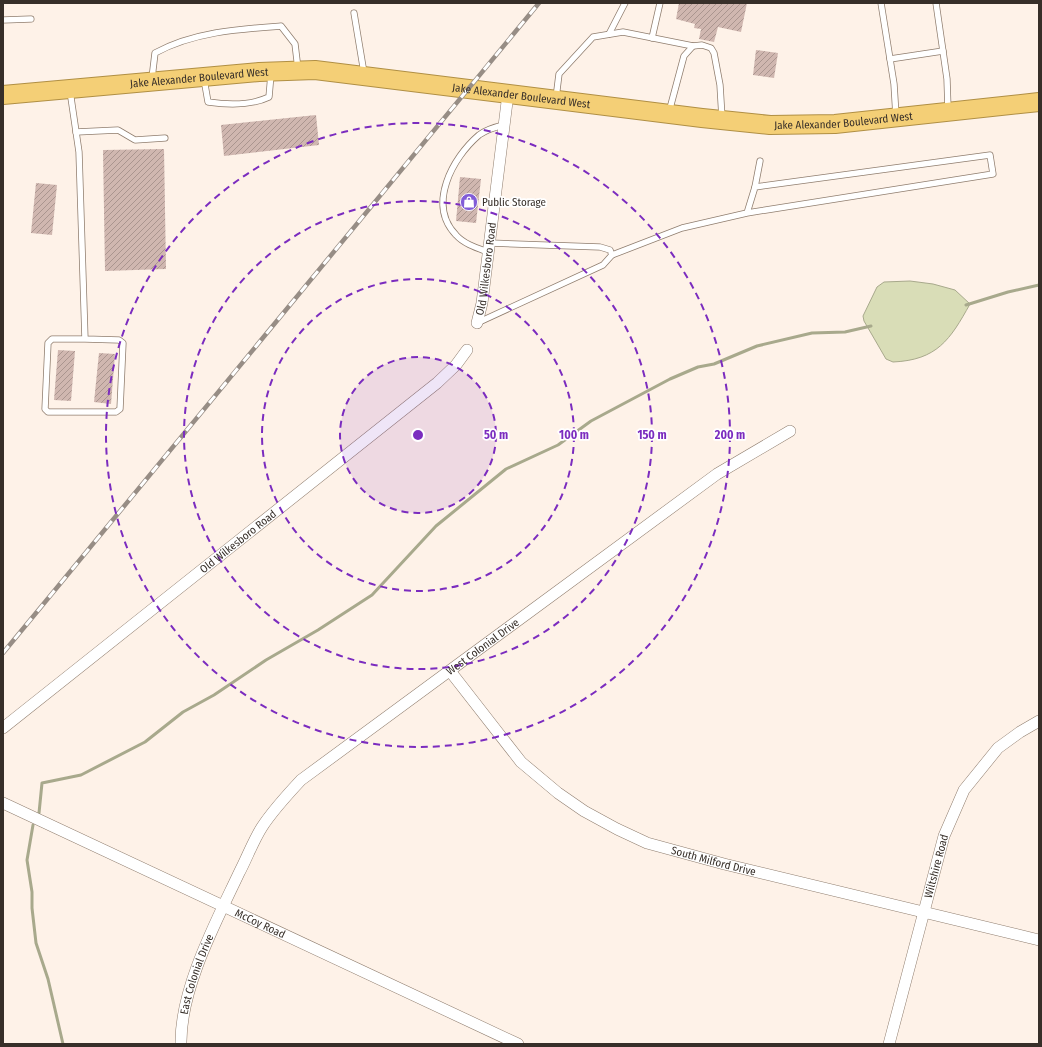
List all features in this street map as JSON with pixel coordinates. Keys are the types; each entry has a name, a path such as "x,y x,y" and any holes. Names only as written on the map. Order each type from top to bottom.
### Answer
{"highway":[{"name":"Jake Alexander Boulevard West","path":"3,95 204,76 314,70 770,125 835,124 1039,102"}],"street":[{"name":"Old Wilkesboro Road","path":"477,323 482,303 508,94"},
{"name":"Old Wilkesboro Road","path":"3,728 437,383 456,365 467,350"},
{"name":"West Colonial Drive","path":"223,907 262,827 281,802 301,780 717,474 790,431"},
{"name":"South Milford Drive","path":"450,671 521,762 558,793 584,811 647,843 922,913 1039,940"},
{"name":"Wiltshire Road","path":"889,1044 922,913 944,836 964,790 998,748 1020,732 1039,721"},
{"name":"McCoy Road","path":"3,803 518,1044"},
{"name":"East Colonial Drive","path":"181,1044 181,1032 185,1005 195,975 223,907"}],"lane":[{"path":"609,34 625,3"},
{"path":"652,38 660,3"},
{"path":"881,3 894,84 896,117"},
{"path":"936,3 947,79 948,112"},
{"path":"354,13 364,76"},
{"path":"3,20 31,19"},
{"path":"151,81 155,53 169,45 236,29 281,26 295,44 299,71"},
{"path":"556,100 558,74 593,37 623,32 693,46 702,44 711,48 714,53 720,85 722,120"},
{"path":"669,114 684,56 693,46"},
{"path":"890,59 943,51"},
{"path":"204,76 208,102 222,104 258,103 269,98 272,72"},
{"path":"69,89 79,152 85,339"},
{"path":"504,125 487,130 479,135 460,156 447,179 443,202 449,223 457,237 489,248 600,247 610,250 612,256"},
{"path":"76,132 118,130 135,140 165,138"},
{"path":"477,323 603,265 612,256 682,228 747,213 993,174 990,155 755,187"},
{"path":"747,213 755,187 760,161"},
{"path":"52,339 85,339 118,340 123,343 120,409 116,412 48,412 44,409 48,344 52,339"}],"shaded area":[{"path":"910,281 933,284 955,290 970,304 956,328 940,346 921,357 893,362 886,359 864,321 863,316 877,287 884,282"}],"building":[{"path":"679,3 747,3 741,32 718,27 714,42 699,39 701,29 694,28 695,24 676,19"},
{"path":"756,50 778,53 774,78 753,75"},
{"path":"316,115 319,145 224,156 221,125"},
{"path":"164,149 166,269 105,271 103,150"},
{"path":"460,177 481,179 476,223 456,221"},
{"path":"36,183 57,185 52,235 31,233"},
{"path":"58,350 75,351 71,401 54,400"},
{"path":"99,353 115,354 111,404 94,402"}],"waterway":[{"path":"966,305 1008,292 1039,285"},
{"path":"39,813 42,783 81,775 145,742 183,712 214,695 266,660 318,630 372,595 436,526 506,469 558,445 591,421 670,379 698,367 714,364 757,346 812,333 845,332 871,326"},
{"path":"33,825 27,860 32,892 32,908 36,943 48,979 63,1044"}],"railway":[{"path":"3,653 539,3"}],"place":[{"name":"Public Storage","path":"469,202"}]}
